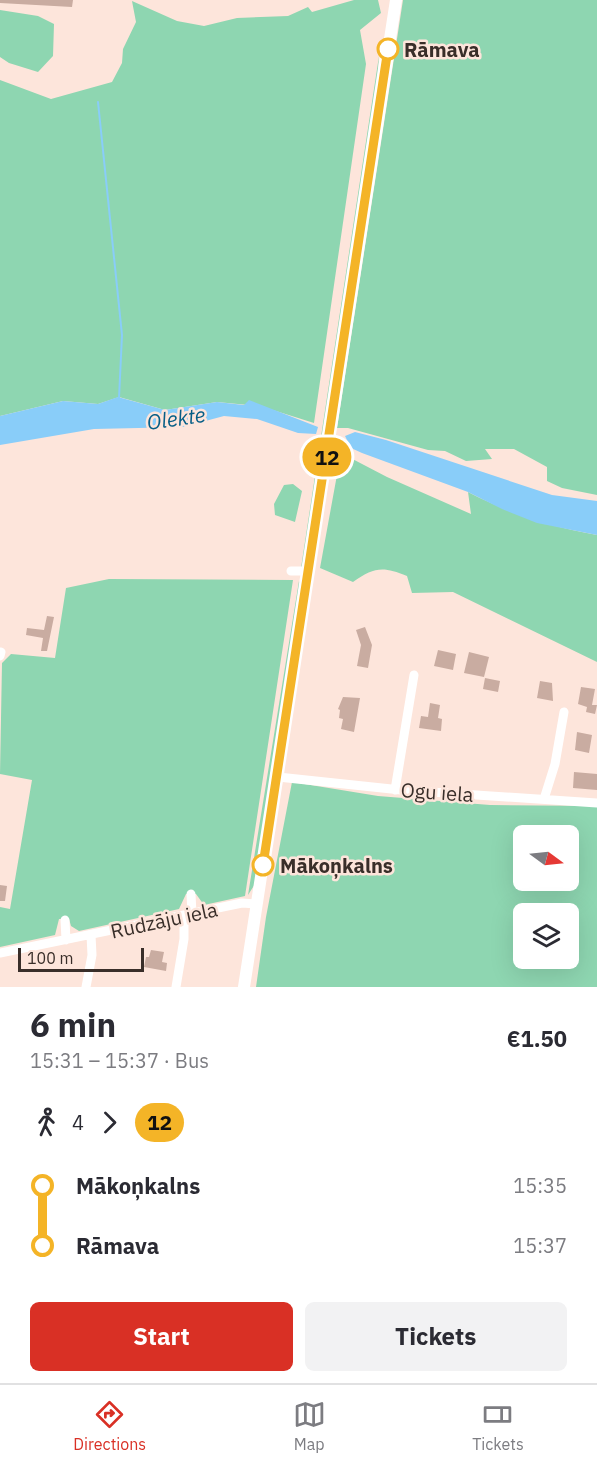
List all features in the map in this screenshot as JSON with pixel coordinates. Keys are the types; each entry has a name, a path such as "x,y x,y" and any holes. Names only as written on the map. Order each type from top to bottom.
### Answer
{"main road":[{"path":"244,987 310,571 396,0"}],"street":[{"path":"291,571 310,571"},
{"path":"395,790 414,675"},
{"path":"544,799 555,764 564,712"},
{"name":"Ogu iela","path":"278,777 395,790 597,803"},
{"path":"177,987 191,894"},
{"name":"Rudzāju iela","path":"0,953 245,903 257,904"},
{"path":"65,920 66,940"},
{"path":"86,987 92,955 91,934"}],"green space":[{"path":"354,0 378,0 381,13 360,30 366,64 314,423 260,406 217,402 165,410 119,397 98,404 63,401 0,416 0,80 51,99 112,82 122,63 123,49 136,22 132,1 177,21 204,26 237,18 288,16 308,7 312,12"},
{"path":"403,0 597,0 597,495 562,488 547,481 547,467 514,449 485,449 492,459 466,461 445,451 428,450 348,428 337,428"},
{"path":"0,10 38,16 54,24 53,56 38,72 9,63 0,57"},
{"path":"379,56 377,90 304,565 301,568"},
{"path":"341,453 387,477 471,514 468,492 531,519 597,535 597,662 453,592 412,593 407,576 399,573 385,570 373,571 353,582 320,568"},
{"path":"293,484 302,491 295,522 275,515 274,504 284,485"},
{"path":"109,579 293,580 245,896 204,905 196,894 186,894 179,909 79,931 71,926 69,919 59,919 55,935 0,947 0,907 10,909 32,780 0,774 2,663 11,654 55,658 66,588"},
{"path":"299,581 302,587 255,884 248,895"},
{"path":"292,782 378,796 490,805 597,806 597,987 256,987 266,917"}],"water":[{"name":"Olekte","path":"118,397 165,410 217,402 244,405 249,400 318,427 316,434 298,433 257,419 224,416 183,427 94,429 0,445 0,416 63,401 98,404"},
{"path":"355,432 386,440 552,495 597,501 597,535 537,523 468,492 362,453 351,448 345,436"}],"building":[{"path":"0,0 73,0 72,7 0,3"},
{"path":"47,616 54,617 47,651 41,651 43,638 26,635 27,628 44,630"},
{"path":"365,627 372,645 368,668 357,666 361,645 356,630"},
{"path":"438,650 456,654 453,670 434,666"},
{"path":"469,652 489,657 484,677 464,673"},
{"path":"485,678 500,681 498,692 483,689"},
{"path":"540,681 552,683 553,701 537,698"},
{"path":"581,687 595,689 592,705 597,705 595,714 586,712 587,707 578,704"},
{"path":"343,697 360,698 354,732 341,729 343,719 339,718 340,710 338,709"},
{"path":"430,703 440,705 438,718 442,719 441,731 419,728 421,716 428,717"},
{"path":"577,732 592,735 589,753 575,750"},
{"path":"574,772 597,774 597,790 573,788"},
{"path":"0,885 7,886 5,901 0,901"},
{"path":"151,950 164,952 162,962 167,963 166,971 144,967 146,957 149,957"}],"waterway":[{"path":"98,102 122,335 119,398"}],"bus line":[{"name":"12","path":"263,865 388,49"}],"place":[{"name":"Rāmava","path":"388,49"},
{"name":"Mākoņkalns","path":"263,865"}]}
